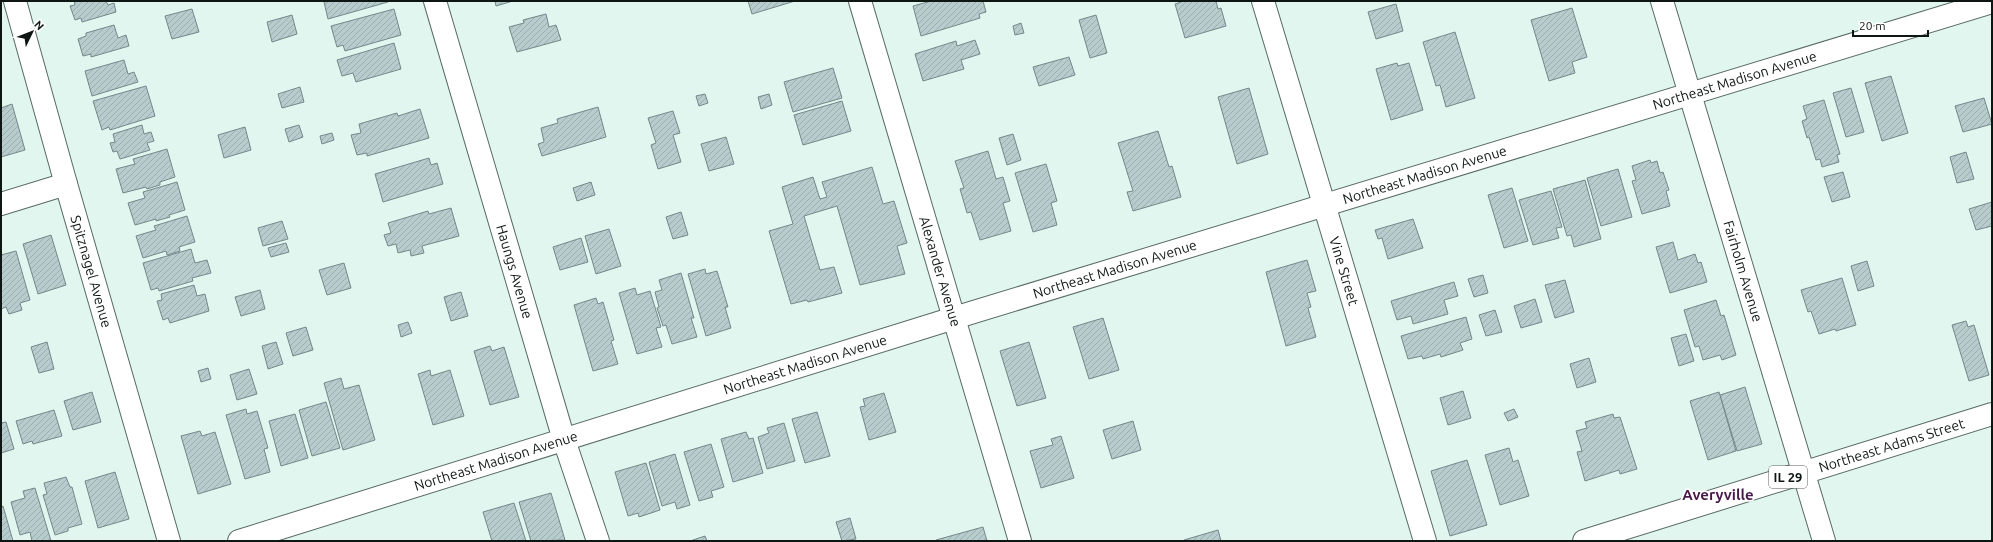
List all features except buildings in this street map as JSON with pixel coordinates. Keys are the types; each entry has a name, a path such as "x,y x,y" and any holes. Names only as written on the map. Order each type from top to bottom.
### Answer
{"street":[{"name":"Spitznagel Avenue","path":"15,1 169,541"},
{"name":"Haungs Avenue","path":"435,1 564,440 598,541"},
{"name":"Alexander Avenue","path":"860,1 1020,541"},
{"name":"Vine Street","path":"1263,1 1425,541"},
{"name":"Fairholm Avenue","path":"1662,1 1802,472 1824,541"},
{"name":"Northeast Madison Avenue","path":"239,541 954,318 1992,2"},
{"path":"1,204 66,184"},
{"name":"Northeast Adams Street","path":"1584,541 1992,414"}],"district":[{"name":"Averyville","path":"1718,495"}]}
